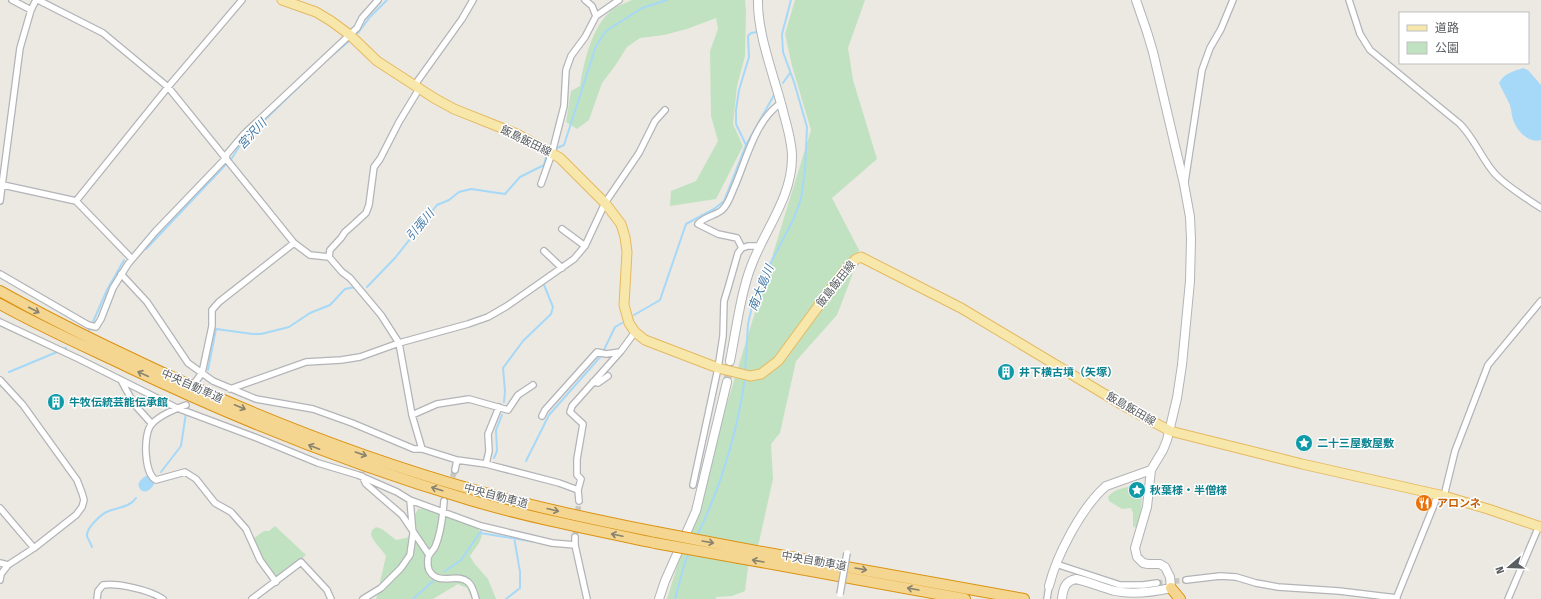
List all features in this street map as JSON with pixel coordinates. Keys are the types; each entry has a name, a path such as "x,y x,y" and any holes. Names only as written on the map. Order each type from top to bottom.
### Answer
{"highway":[{"name":"中央自動車道","path":"0,291 36,311 156,370 221,399 294,429 415,472 474,490 570,514 656,532 740,553 966,599"},
{"name":"中央自動車道","path":"0,304 22,317 217,408 349,460 472,500 568,524 655,543 740,553 1024,599"},
{"path":"1171,588 1176,599"},
{"path":"1171,588 1180,599"}],"main road":[{"name":"飯島飯田線","path":"282,0 316,12 331,21 350,35 377,61 416,87 454,109 517,134 560,158 605,203 621,224 627,252 624,305 629,323 635,332 645,340 718,368 750,376 761,374 778,361 845,270 856,259 861,257 961,308 1120,403 1170,431 1302,464 1441,496 1540,526"}],"street":[{"path":"12,0 31,10"},
{"path":"0,201 20,48 31,10 37,0 103,33 168,87 294,243 310,254 329,257 342,272 350,278 381,315 399,343 412,414 422,449"},
{"path":"76,201 168,87 242,0"},
{"path":"0,274 91,326 96,327 101,319 113,288 121,274 155,232 227,159 227,154 244,134 357,28 362,18 378,0"},
{"path":"329,257 330,250 345,232 366,213 369,205 374,167 380,159 416,87 474,0"},
{"path":"585,0 592,6 596,16"},
{"path":"541,184 552,153 564,106 566,70 571,56 585,37 596,16 619,0"},
{"path":"730,361 746,283 752,264 782,202 791,173 792,154 781,103 760,24 758,0"},
{"path":"1062,595 1068,582 1076,579 1116,592 1150,592 1171,588 1168,572 1165,567 1160,564 1143,563 1137,557 1136,542 1147,507 1151,470 1163,450 1170,431 1182,364 1190,282 1190,217 1184,184 1148,32 1136,0"},
{"path":"1184,184 1202,70 1210,48 1221,29 1233,0"},
{"path":"1349,0 1360,34 1370,50 1460,124 1468,133 1486,162 1497,175 1541,208"},
{"path":"742,248 737,238 718,234 698,224 703,218 722,210 730,198 752,141 772,109 781,103"},
{"path":"230,388 306,362 341,360 360,357 399,343 488,317 526,294 574,259 585,246 605,203 638,153 655,121 665,110"},
{"path":"3,185 76,201 132,259"},
{"path":"562,229 585,246"},
{"path":"196,381 202,373 212,326 212,310 294,243"},
{"path":"693,485 718,368 723,336 724,301 738,253 742,248 748,246 760,246"},
{"path":"544,251 562,268"},
{"path":"121,274 147,302 188,363 213,381 256,399 313,409 352,423 414,449 422,449 457,460 486,464 559,483 578,490"},
{"path":"1186,580 1220,576 1236,577 1256,583 1278,587 1339,591 1396,598 1441,496 1455,451 1488,365 1541,301"},
{"path":"0,322 79,359 177,408 318,463 362,476 397,492 410,500 481,526 552,543 576,545"},
{"path":"579,501 578,490 580,479 577,475 577,459 583,424 570,412 572,406 621,352 635,332"},
{"path":"542,416 545,410 597,352 606,354 621,352"},
{"path":"593,382 598,383 608,376"},
{"path":"0,380 23,405 77,480 84,500 82,507 76,514 34,548 8,565 1,574 0,580"},
{"path":"122,381 134,404 152,424"},
{"path":"659,599 665,581 696,511 726,382"},
{"path":"412,414 437,404 469,399 508,410 518,396 534,385"},
{"path":"186,406 177,408 152,424 148,429 148,470 152,478 156,480 184,472 196,479 215,503 231,512 246,529 260,560 276,582"},
{"path":"486,464 489,451 488,434 499,407"},
{"path":"455,470 457,460"},
{"path":"1047,599 1049,586 1056,564 1066,542 1089,505 1106,486 1151,470"},
{"path":"362,476 366,484 402,515 429,555"},
{"path":"363,599 381,588 401,568 410,555 413,532 410,500"},
{"path":"444,501 435,548 429,555 427,565 430,572 435,577 443,580 462,579 468,582 473,588 476,599"},
{"path":"0,508 34,548"},
{"path":"1508,599 1540,526"},
{"path":"575,537 587,599"},
{"path":"840,597 847,553"},
{"path":"252,599 301,562 327,590 331,599"},
{"path":"0,563 8,565"},
{"path":"1056,564 1120,585 1143,585 1157,583"},
{"path":"97,599 98,591 103,585 111,584 149,592 163,599"}],"green space":[{"path":"632,0 745,0 745,56 737,86 733,124 743,146 716,199 670,206 671,191 696,181 718,141 711,116 710,51 718,29 716,18 687,29 664,35 640,38 627,47 602,83 589,120 577,129 566,122 571,91 580,86 584,66 594,34 605,17 612,10 619,5"},
{"path":"795,0 865,0 848,48 853,80 877,159 832,198 859,250 852,276 837,315 796,361 780,433 771,444 773,479 759,542 748,567 745,591 732,596 717,597 715,599 667,599 811,130 792,66 785,34"},
{"path":"1135,486 1142,496 1137,529 1133,526 1133,513 1131,508 1122,509 1109,501 1108,497 1117,490"},
{"path":"418,509 425,509 478,528 482,536 470,556 488,579 496,599 472,599 467,588 458,584 433,599 376,599 386,556 372,538 372,530 376,527 382,529 396,540 406,538 417,532 415,515"},
{"path":"275,526 306,555 278,578 264,560 254,538 264,531 269,531"}],"water":[{"path":"1523,68 1528,70 1541,85 1541,140 1537,141 1529,139 1518,130 1513,120 1510,105 1499,83 1506,75"}],"waterway":[{"name":"宮沢川","path":"358,33 370,17 387,0"},
{"name":"引張川","path":"557,148 564,145 596,46 606,31 642,8 667,0"},
{"name":"南大島川","path":"745,372 748,324 753,302 766,272 794,218 801,199 805,170 807,127 794,82 783,52 782,34 791,0"},
{"path":"746,145 736,124 736,110 739,90 749,57 748,36 751,33 757,32"},
{"name":"宮沢川","path":"329,58 348,42"},
{"path":"783,83 790,73"},
{"name":"宮沢川","path":"146,249 232,158 242,142 312,74"},
{"path":"634,315 660,300 686,224 714,209 724,201 746,145 774,95"},
{"name":"引張川","path":"367,287 395,258 437,205 449,200 459,192 471,189 505,194 520,177 544,165 546,157"},
{"name":"宮沢川","path":"89,331 107,290 124,260"},
{"path":"504,402 505,391 503,368 523,341 551,314 553,307 544,285"},
{"name":"引張川","path":"208,370 216,329 261,334 289,327 310,313 330,305 345,289 355,287"},
{"path":"526,461 549,415 601,356 615,327 622,323"},
{"name":"宮沢川","path":"9,372 57,352"},
{"name":"南大島川","path":"697,536 721,479 738,419 745,378"},
{"name":"引張川","path":"161,472 181,446 186,413"},
{"path":"494,458 497,451 496,430 502,415"},
{"name":"引張川","path":"145,485 148,482"},
{"name":"引張川","path":"92,547 87,533 95,521 106,512 127,505 136,498"},
{"path":"445,571 461,560 481,531"},
{"path":"480,533 536,542"},
{"path":"506,599 520,588 520,572 514,537"},
{"name":"南大島川","path":"675,599 685,562 689,553"},
{"path":"413,599 433,581"}],"tunnel":[{"path":"727,382 730,361"},
{"path":"444,501 455,470"},
{"path":"575,537 579,501"},
{"path":"1157,583 1186,580"}],"place":[{"name":"井下横古墳（矢塚）","path":"1006,372"},
{"name":"牛牧伝統芸能伝承館","path":"56,402"},
{"name":"二十三屋敷屋敷","path":"1304,443"},
{"name":"秋葉様・半僧様","path":"1137,490"},
{"name":"アロンネ","path":"1424,503"}]}
